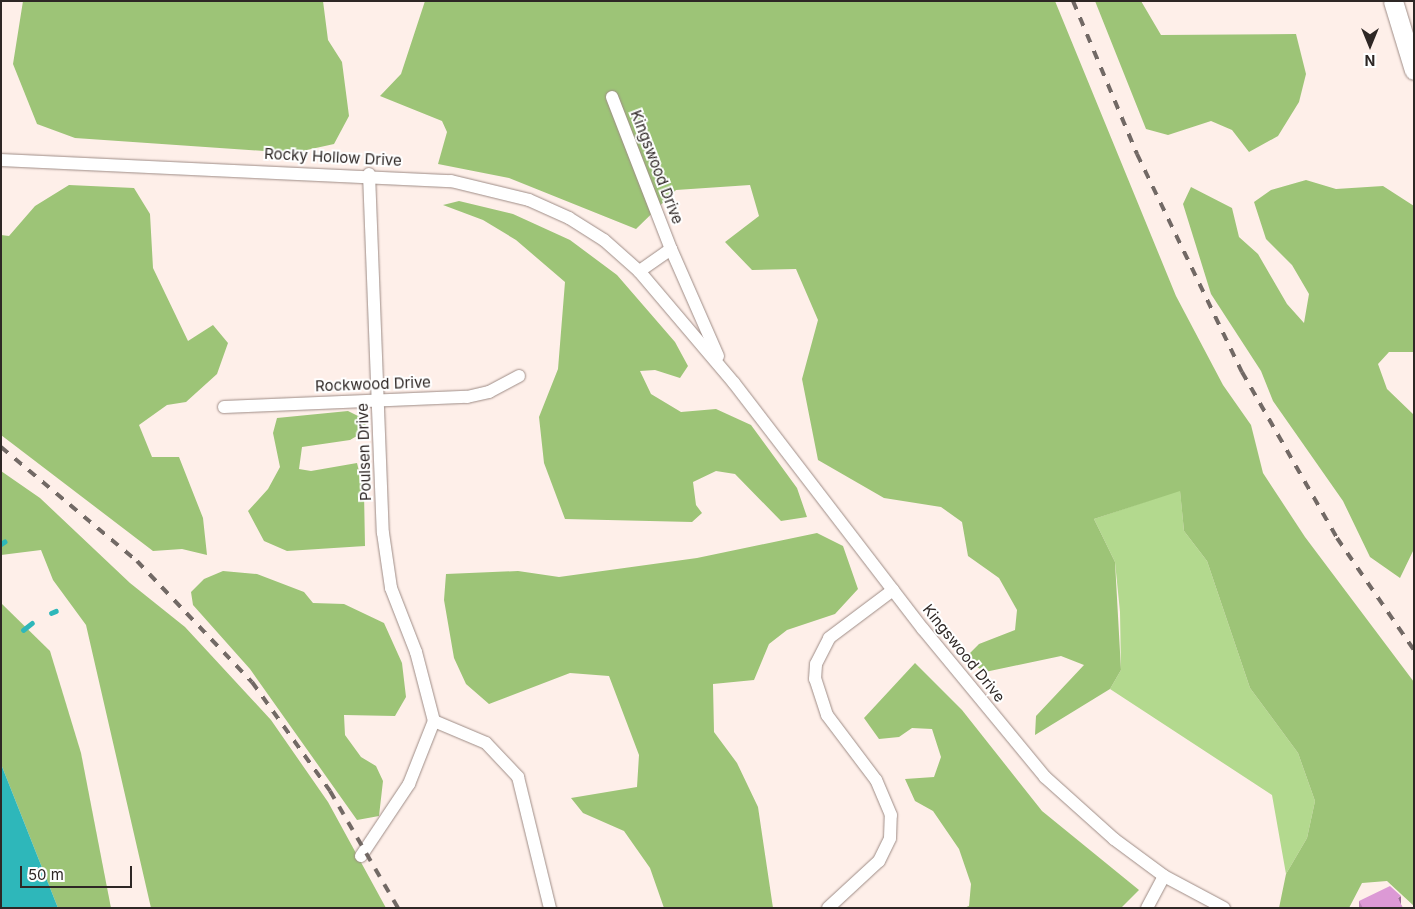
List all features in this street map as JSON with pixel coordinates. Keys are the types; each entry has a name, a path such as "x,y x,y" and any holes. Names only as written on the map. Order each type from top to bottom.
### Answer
{"main road":[{"path":"1393,1 1414,70"}],"street":[{"name":"Kingswood Drive","path":"612,97 672,249 725,372"},
{"name":"Rocky Hollow Drive","path":"1,160 369,174 444,180 529,200 604,240 639,271"},
{"name":"Poulsen Drive","path":"369,174 386,561 434,721"},
{"path":"639,271 672,249"},
{"name":"Kingswood Drive","path":"639,271 725,372 893,590 1045,777 1114,839 1164,876 1224,908"},
{"name":"Rockwood Drive","path":"224,407 467,397 489,392 519,376"},
{"path":"828,908 879,862 890,838 891,815 876,780 827,715 815,679 816,664 829,638 893,590"},
{"path":"361,856 385,826 413,776 434,721 486,743 518,777 550,908"},
{"path":"1147,908 1164,876"}],"green space":[{"path":"23,1 323,1 328,40 342,62 349,116 334,144 293,153 75,138 37,124 13,64"},
{"path":"425,1 1055,1 1176,296 1223,385 1251,425 1263,473 1305,537 1414,682 1414,906 1387,881 1362,883 1349,908 1279,908 1286,874 1307,838 1315,801 1298,753 1250,688 1207,561 1184,531 1180,491 1094,519 1115,562 1121,670 1110,689 1035,735 1036,716 1084,665 1061,656 985,672 964,659 979,644 1015,630 1017,610 999,578 968,556 962,522 941,507 884,498 818,460 802,379 818,320 796,269 752,270 725,242 759,216 750,185 676,190 636,229 509,178 438,164 447,132 442,121 380,96 401,74"},
{"path":"1095,1 1141,1 1161,35 1296,34 1306,74 1299,102 1278,136 1249,152 1232,130 1211,121 1168,135 1146,129"},
{"path":"1306,180 1336,189 1383,186 1414,206 1414,352 1389,352 1378,364 1387,389 1414,415 1414,549 1400,578 1370,557 1343,501 1273,401 1261,371 1211,294 1183,204 1191,187 1232,208 1239,237 1258,254 1287,304 1304,323 1309,294 1292,265 1266,239 1254,202 1271,190"},
{"path":"69,185 134,188 150,214 153,268 188,341 213,325 228,343 217,374 186,402 167,405 139,425 152,457 179,457 203,518 207,555 182,549 153,551 1,435 1,235 9,236 35,206"},
{"path":"459,201 513,214 570,240 617,275 675,342 688,366 680,378 655,370 640,371 651,394 681,412 716,409 751,425 797,488 807,517 781,521 735,474 716,471 693,482 696,505 702,513 692,522 565,519 544,463 539,417 558,369 565,282 516,240 483,220 443,205"},
{"path":"348,411 364,419 367,430 350,440 302,447 299,469 311,471 357,463 364,492 365,546 287,551 264,541 248,511 268,489 280,467 273,433 277,418"},
{"path":"1,471 40,498 130,583 185,627 271,720 328,802 386,908 151,908 86,625 53,580 41,550 1,555"},
{"path":"1180,490 1184,531 1207,561 1250,688 1298,753 1315,801 1307,838 1286,874 1272,795 1110,689 1121,670 1120,612 1115,562 1094,519"},
{"path":"817,533 843,546 858,589 835,614 787,630 769,644 754,680 713,684 714,732 737,763 758,807 773,908 664,908 650,868 624,831 583,813 571,798 637,787 639,755 609,676 570,673 489,704 466,684 454,658 444,600 446,574 518,571 559,577 697,558"},
{"path":"223,571 257,574 304,592 313,603 344,604 384,623 402,663 406,697 395,716 344,715 345,735 361,757 376,766 383,781 379,816 357,820 250,669 193,605 191,592 204,579"},
{"path":"1,603 50,651 81,753 111,908 58,908 1,764"},
{"path":"915,663 962,710 1042,811 1139,890 1121,908 964,908 969,906 971,884 959,849 933,811 915,801 905,779 934,777 941,757 932,729 912,728 899,737 879,739 864,718"}],"water":[{"path":"1,764 58,908 1,908"}],"building":[{"path":"1390,886 1401,896 1398,898 1403,908 1363,908 1359,901"}],"waterway":[{"path":"51,613 56,611"},
{"path":"23,630 32,623"}],"railway":[{"path":"1073,1 1137,154 1242,372 1337,538 1414,650"},
{"path":"1,447 137,561 252,682 330,791 398,908"}]}
